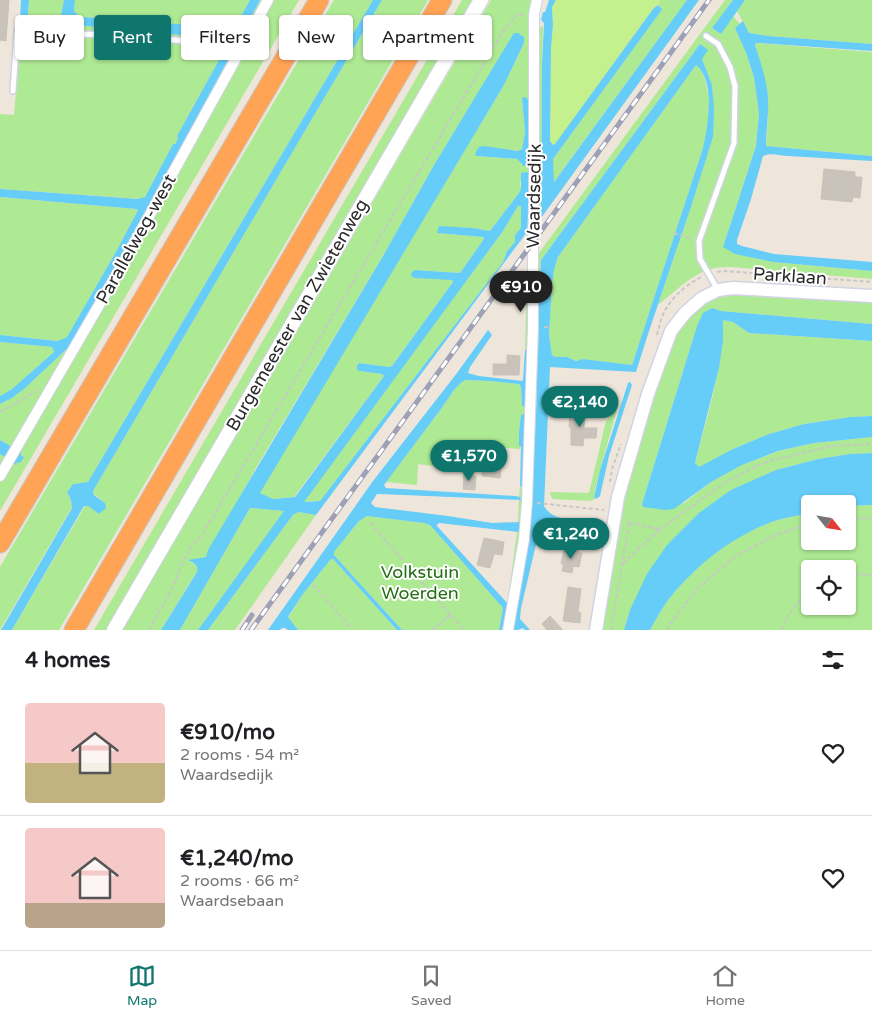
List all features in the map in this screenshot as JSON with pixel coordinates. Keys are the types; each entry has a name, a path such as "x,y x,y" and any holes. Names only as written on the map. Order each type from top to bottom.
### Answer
{"highway":[{"path":"0,543 319,0"},
{"path":"74,630 442,0"}],"main road":[{"name":"Burgemeester van Zwietenweg","path":"114,630 481,0"}],"street":[{"name":"Parallelweg-west","path":"260,15 268,0"},
{"name":"Waardsedijk","path":"508,630 524,539 527,502 533,327 534,14 537,0"},
{"name":"Parallelweg-west","path":"0,476 54,385 235,60"},
{"name":"Parklaan","path":"718,290 733,288 872,296"},
{"path":"596,630 618,497 648,394 671,331 685,313 702,298 718,290"}],"lane":[{"path":"13,91 17,32 55,35 104,34 181,41"},
{"path":"706,36 718,44 730,67 735,86 734,143 699,241 700,259 718,290"}],"path":[{"path":"149,630 176,581 182,563 202,535 505,28 517,15 534,14"},
{"path":"674,233 687,237"},
{"name":"Parklaan","path":"708,274 723,271 872,282"},
{"path":"0,412 40,389 54,385"},
{"path":"623,563 660,529 723,484 754,467 770,461 832,446 872,444"},
{"path":"544,504 604,510"},
{"path":"856,519 872,518"},
{"path":"370,523 464,630"},
{"path":"629,523 660,529"},
{"path":"666,630 697,589 733,558 775,535 801,527"},
{"path":"856,574 872,575"},
{"path":"313,585 353,630"},
{"path":"781,630 784,622 801,600"},
{"path":"432,630 450,614"}],"green space":[{"path":"29,0 64,0 61,15 28,15"},
{"path":"75,0 250,0 242,15 181,15 181,24 171,24 171,15 94,15 94,18 84,17 84,15 78,15 74,11"},
{"path":"260,0 299,0 290,15 279,15 279,34 269,51 269,15 252,15"},
{"path":"334,0 373,0 353,34 353,15 325,15"},
{"path":"382,0 428,0 419,15 373,15"},
{"path":"462,0 473,0 464,15 453,15"},
{"path":"491,0 531,0 529,30 543,26 541,218 527,232 531,175 520,182 521,189 519,193 490,231 473,228 439,227 438,233 483,237 484,239 460,273 415,270 452,280 453,282 392,366 359,363 360,371 382,374 384,376 294,497 273,499 259,493 504,85 524,43 514,34 434,165 383,256 260,461 206,557 189,561 197,565 197,572 161,630 122,630 456,60 492,60 492,15 482,15","holes":["522,99 530,154 522,164 517,159 476,156 503,149 518,151 522,149 525,132"]},
{"path":"556,0 660,0 555,145 553,145 550,142 551,48 552,7"},
{"path":"660,0 687,0 553,183 553,159 661,11 658,5"},
{"path":"725,0 733,0 712,28 721,34 733,16 740,24 735,28 754,77 759,114 756,146 723,247 773,262 872,271 872,279 719,267 707,270 692,278 658,305 713,137 712,85 702,59 700,44 541,260 538,293 536,414 530,536 513,630 504,630 519,528 520,486 523,487 524,414 521,415 519,431 520,449 441,443 436,447 439,461 433,466 418,464 417,485 386,482 454,390 462,382 466,380 519,384 521,387 522,406 528,350 525,350 527,272"},
{"path":"745,0 872,0 872,44 749,33 737,11"},
{"path":"84,26 94,27 94,60 171,60 171,33 181,34 181,60 219,60 145,197 139,199 0,189 0,114 14,115 19,60 84,60"},
{"path":"363,32 363,60 393,60 59,630 12,630 85,506 99,514 105,503 93,491 347,60 353,60 353,49"},
{"path":"756,43 872,52 872,156 766,146 768,96"},
{"path":"228,60 264,60 0,511 0,453 13,461 21,456 19,452 0,440 0,404 24,389 71,345 152,201"},
{"path":"299,60 338,60 88,482 73,484 67,492 72,507 0,630 0,567"},
{"path":"427,60 438,60 107,630 94,630"},
{"path":"696,65 702,71 706,83 710,106 708,127 703,148 632,365 583,359 576,361 567,357 555,357 552,355 549,335 552,284 558,257"},
{"path":"0,197 138,210 67,337 59,341 0,335"},
{"path":"518,206 521,206 521,229 515,235 515,242 507,251 503,262 320,501 303,502 503,231"},
{"path":"741,293 872,302 872,324 720,311 712,308 697,326 642,504 643,507 684,503 711,482 742,465 779,451 814,443 872,437 872,453 818,459 776,470 630,610 624,630 601,630 624,490 671,348 683,323 692,313 709,301"},
{"path":"723,320 733,322 749,333 872,341 872,416 850,417 804,424 769,434 733,449 700,468 695,464 717,374"},
{"path":"0,342 52,347 54,352 12,389 0,396"},
{"path":"617,409 596,485 595,499 590,501 552,499 550,492 589,493 606,421"},
{"path":"872,505 872,630 650,630 676,590 712,556 739,537 774,521 801,515 801,550 856,550 856,506"},
{"path":"250,508 285,511 198,630 180,630"},
{"path":"298,512 316,515 235,630 208,630 293,515"},
{"name":"Volkstuin Woerden","path":"367,516 430,525 503,608 499,630 402,630 334,555 334,552 359,521"},
{"name":"Volkstuin Woerden","path":"331,559 397,630 298,630 288,618 303,594"}],"water":[{"path":"21,0 29,0 28,15 20,15"},
{"path":"64,0 75,0 74,11 78,15 61,15"},
{"path":"250,0 260,0 252,15 242,15"},
{"path":"373,0 382,0 373,15 364,15"},
{"path":"549,0 556,0 552,7 551,48 550,141 553,145 653,9 658,5 662,9 553,159 554,182 687,0 699,0 541,218 544,23 541,20"},
{"path":"733,0 745,0 721,34 712,28"},
{"path":"84,17 94,18 94,27 85,26"},
{"path":"363,17 363,32 353,49 353,34"},
{"path":"743,21 749,33 872,44 872,51 759,43 755,45 768,93 766,146 872,156 872,161 773,154 763,156 737,244 774,254 872,262 872,271 773,262 735,254 723,247 756,146 759,114 754,77 735,28"},
{"path":"171,24 181,24 181,35 171,34"},
{"path":"514,33 524,37 524,43 504,85 260,493 273,499 295,497 384,376 382,374 357,370 359,363 392,366 453,282 452,280 415,278 411,276 412,272 415,270 460,273 484,239 483,237 437,233 439,226 490,231 519,193 521,189 521,173 527,172 531,175 527,232 316,515 298,512 293,515 208,630 198,630 284,511 250,508 180,630 161,630 197,572 197,566 188,560 206,557 208,550 383,256 434,165","holes":["518,206 521,206 521,228 515,235 515,242 507,251 503,262 320,501 304,502 503,231"]},
{"path":"700,44 708,50 702,59 712,85 714,110 713,137 636,372 550,367 544,506 552,515 558,517 589,521 593,530 589,533 549,530 538,536 520,619 530,630 523,628 513,630 530,536 536,414 538,293 541,260","holes":["696,65 702,72 706,82 709,104 703,148 632,365 583,359 576,361 567,357 555,357 552,355 549,335 552,284 558,257"]},
{"path":"219,60 228,60 152,201 71,345 24,389 0,404 0,396 12,389 54,352 52,347 0,342 0,335 58,341 67,337 138,210 0,197 0,189 138,199 145,197 173,144 178,139 177,136"},
{"path":"338,60 347,60 93,491 94,495 105,503 106,508 99,514 88,506 84,506 12,630 1,630 72,508 67,492 73,484 88,482"},
{"path":"522,98 527,98 530,104 529,166 523,166 517,159 476,156 475,153 479,147 484,146 518,151 522,149 525,132"},
{"path":"712,308 721,311 872,324 872,341 749,333 733,322 723,320 723,341 719,368 695,463 699,467 733,449 769,434 804,424 850,417 872,416 872,437 814,443 778,451 742,465 711,482 674,509 666,510 643,507 642,504 697,326 703,313"},
{"path":"488,330 492,335 470,367 468,373 522,381 525,350 528,350 525,407 522,406 521,387 519,384 466,380 462,382 454,390 384,485 386,488 515,496 520,497 521,500 377,494 371,503 375,507 492,523 520,522 522,525 518,532 439,523 437,525 508,604 504,630 499,630 503,608 430,525 367,516 359,521 334,552 334,555 402,630 397,630 331,559 303,594 288,617 298,630 282,628 280,630 268,630 373,481"},
{"path":"630,382 632,385 609,456 600,496 596,499 594,497 600,470 628,383"},
{"path":"521,415 526,415 523,487 520,486 521,446 519,446 519,431"},
{"path":"0,440 21,452 21,456 24,457 20,463 17,462 16,465 13,461 0,454"},
{"path":"872,453 872,505 856,506 856,495 801,495 801,515 769,523 725,547 699,567 676,590 650,630 624,630 630,610 647,574 667,545 699,513 731,490 776,470 818,459"}],"building":[{"path":"0,0 9,0 6,41 0,40"},
{"path":"824,169 855,172 855,177 862,177 860,198 853,197 852,202 821,199"},
{"path":"507,355 520,356 519,375 493,375 493,364 507,364"},
{"path":"570,410 585,411 584,428 597,428 596,438 584,438 583,446 571,445"},
{"path":"483,458 502,459 500,478 482,476"},
{"path":"464,475 476,476 475,490 463,489"},
{"path":"484,538 504,542 502,555 494,554 490,568 477,565"},
{"path":"569,547 578,549 578,553 582,553 579,567 573,566 572,573 562,571 564,564 561,564 564,550 568,551"},
{"path":"568,587 581,589 578,612 581,613 580,623 563,621"},
{"path":"550,616 563,630 547,630 542,624"}],"railway":[{"path":"251,630 709,0"},
{"path":"242,630 252,615"}]}
